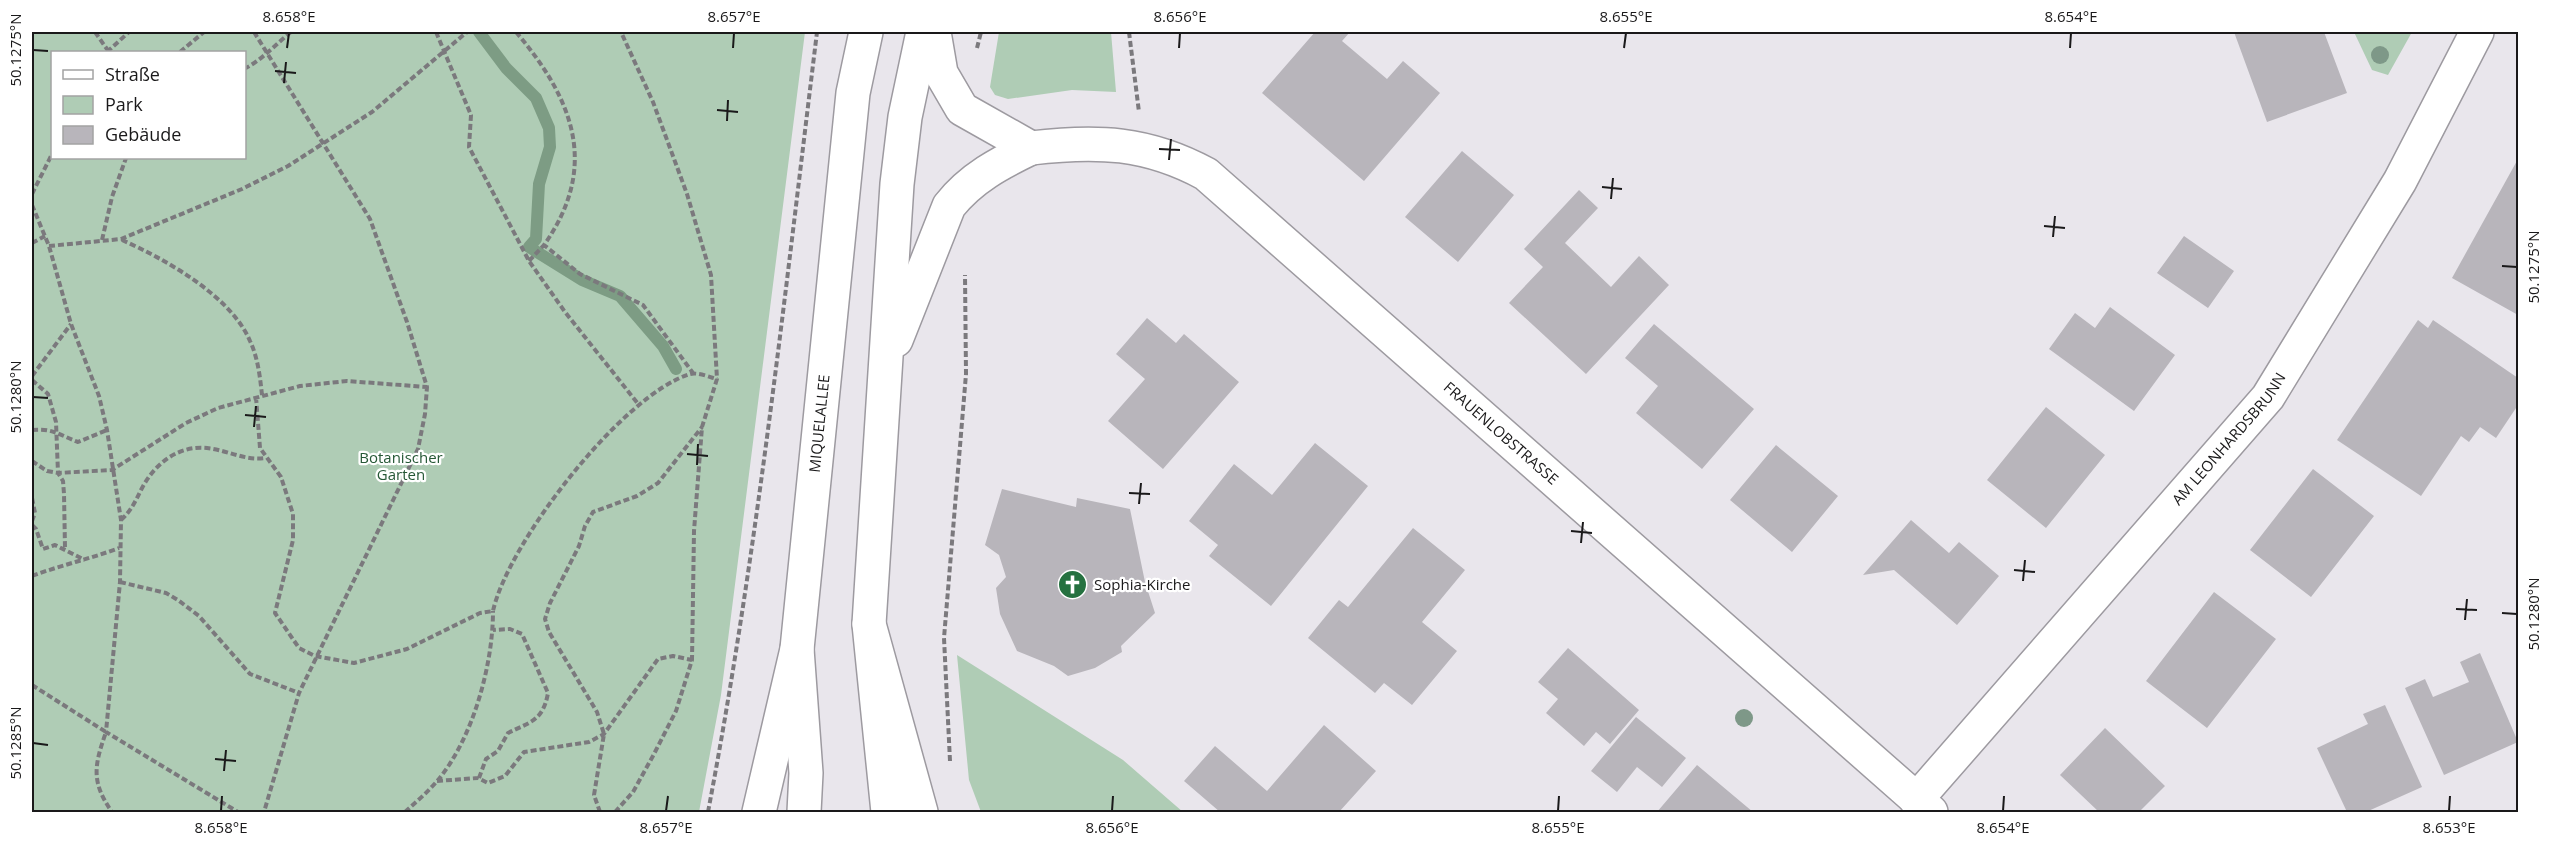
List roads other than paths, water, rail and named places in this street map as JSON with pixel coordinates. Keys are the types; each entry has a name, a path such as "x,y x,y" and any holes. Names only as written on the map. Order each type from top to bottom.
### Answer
{"main road":[{"name":"MIQUELALLEE","path":"759,813 797,649 853,93 866,32"},
{"path":"888,813 869,624 884,370 902,139 923,32"},
{"path":"934,32 941,73 962,109 1031,148"},
{"name":"AM LEONHARDSBRUNN","path":"1924,806 2268,397 2400,181 2476,32"},
{"name":"FRAUENLOBSTRASSE","path":"1031,148 1108,143 1137,147 1181,160 1206,174 1924,806"},
{"path":"884,370 949,206 959,193 990,168 1031,148"},
{"path":"869,624 921,813"},
{"path":"797,649 806,773 804,813"}],"waterway":[{"path":"479,32 506,68 536,98 549,128 550,147 539,184 536,239 529,247 582,280 620,296 663,346 676,369"}],"place":[{"name":"Sophia-Kirche","path":"1073,585"}],"park label":[{"name":"Botanischer Garten","path":"401,466"}]}
